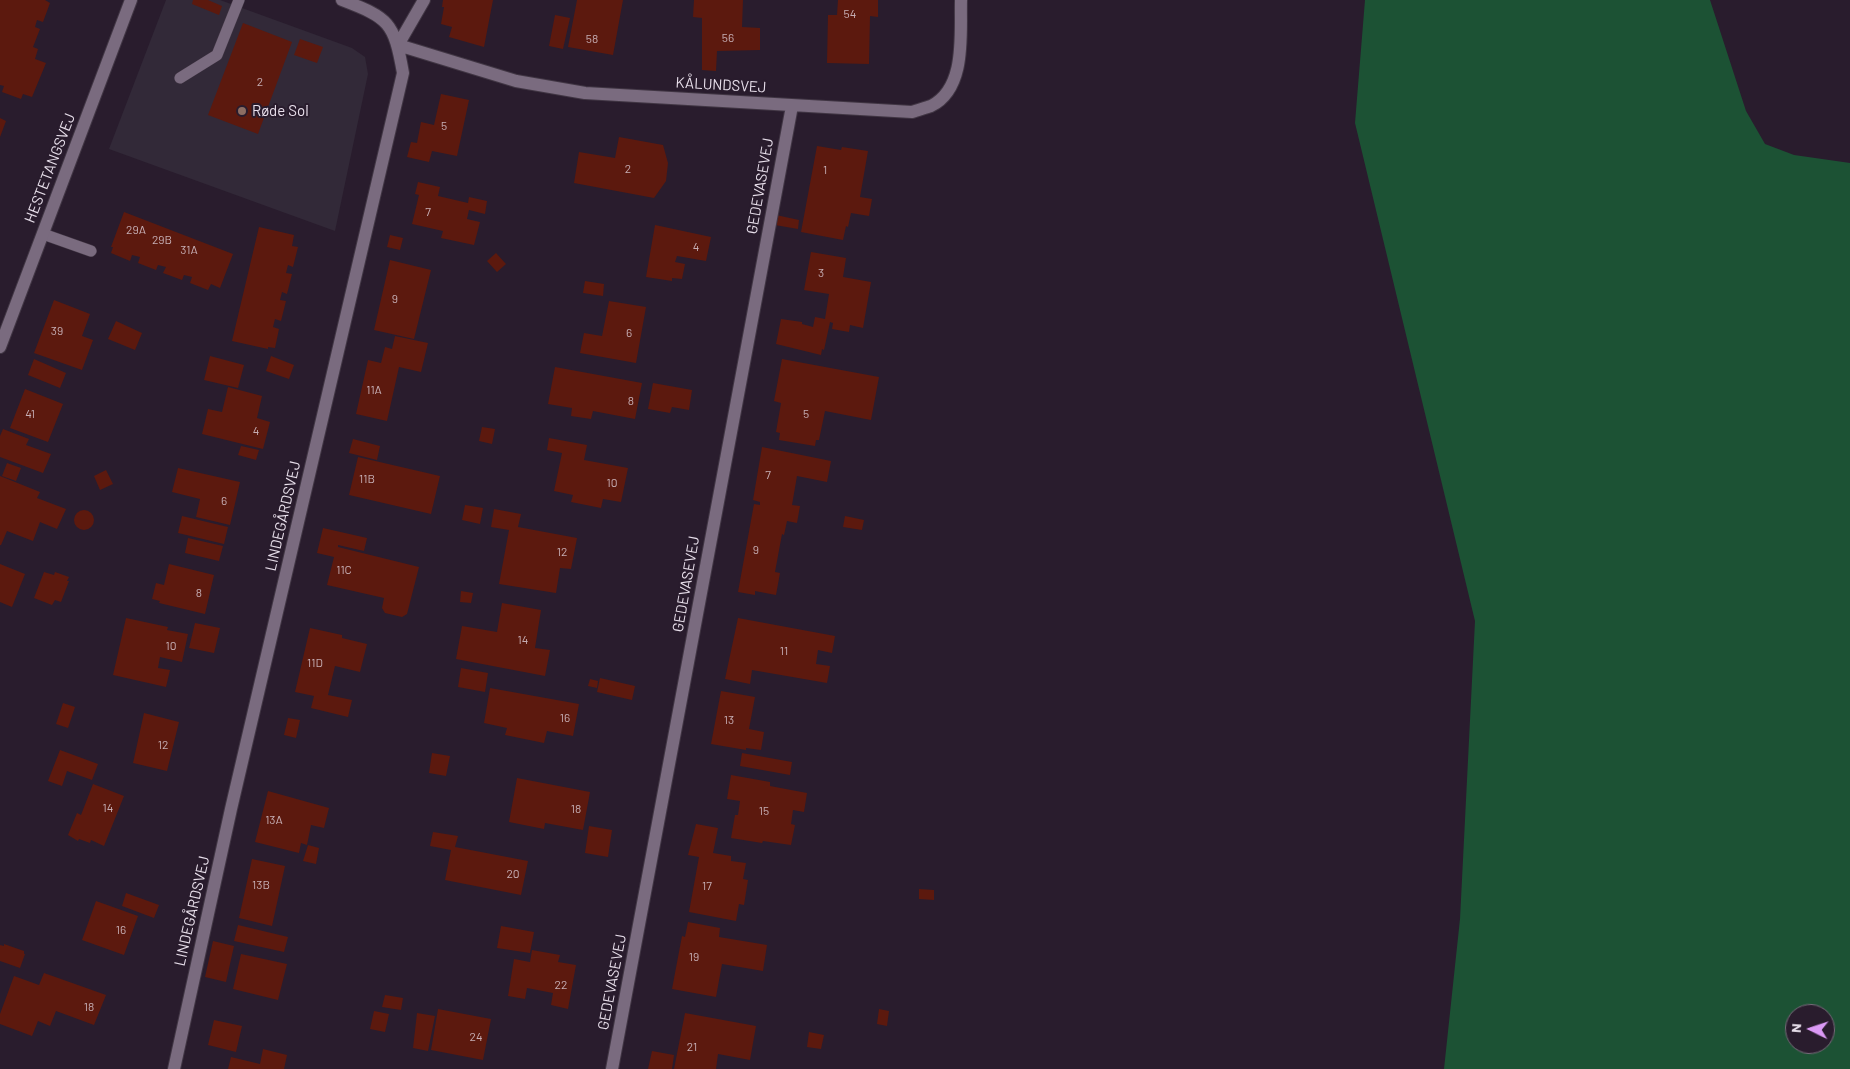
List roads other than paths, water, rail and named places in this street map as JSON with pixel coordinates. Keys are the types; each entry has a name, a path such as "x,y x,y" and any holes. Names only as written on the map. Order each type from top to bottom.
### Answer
{"street":[{"name":"HESTETANGSVEJ","path":"0,347 131,0"},
{"name":"LINDEGÅRDSVEJ","path":"174,1069 231,809 403,73 398,45 390,27 374,12 342,0"},
{"path":"398,45 424,0"},
{"name":"KÅLUNDSVEJ","path":"398,45 516,81 585,93 912,112 932,105 947,92 959,67 961,0"},
{"name":"GEDEVASEVEJ","path":"612,1069 792,106"}],"lane":[{"path":"180,78 217,55 239,0"},
{"path":"43,234 91,251"}],"place":[{"name":"Røde Sol","path":"242,111"}]}
